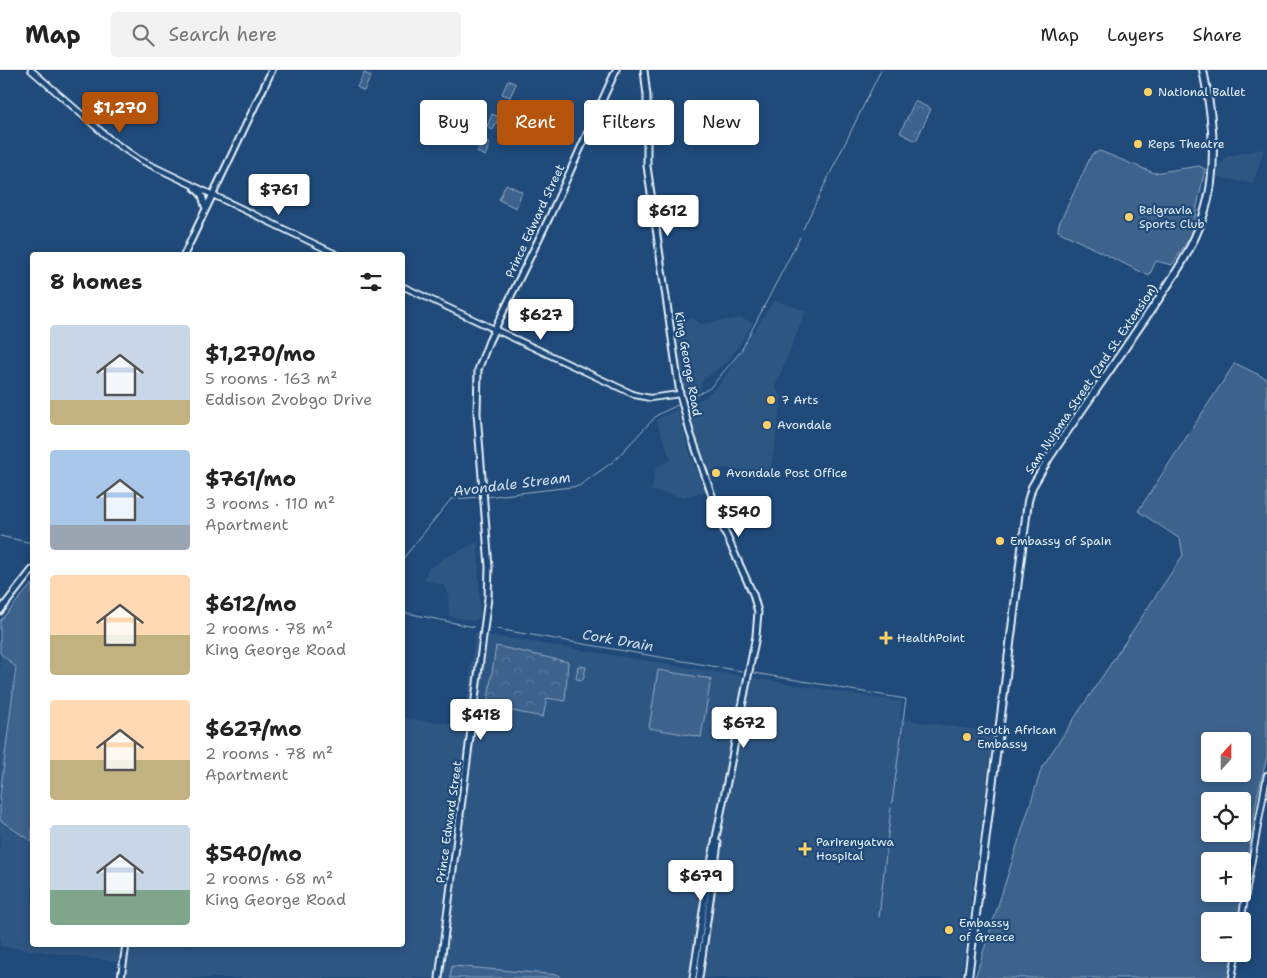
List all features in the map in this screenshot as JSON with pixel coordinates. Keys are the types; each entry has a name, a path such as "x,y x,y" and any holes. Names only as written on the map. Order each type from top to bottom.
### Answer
{"highway":[{"name":"Sam Nujoma Street (2nd St. Extension)","path":"968,978 1028,501 1032,487 1049,458 1177,273 1199,229 1209,197 1214,158 1212,129 1203,70"}],"main road":[{"path":"185,252 272,70"},
{"name":"Prince Edward Street","path":"439,978 488,598 489,567 477,413 477,380 481,360 494,330 547,222 616,70"},
{"name":"King George Road","path":"646,70 647,166 680,394 724,530 749,583 756,603 757,626 719,828"},
{"path":"196,188 204,199 205,209"},
{"path":"0,611 30,573"},
{"path":"22,585 30,579"},
{"path":"693,978 708,878 719,828"},
{"path":"698,978 716,870 719,828"},
{"path":"122,978 126,947"}],"street":[{"path":"31,70 111,140 140,160 332,252"},
{"path":"405,287 635,395 650,398 680,394"},
{"path":"1243,912 1267,775"},
{"path":"1232,978 1235,962"}],"shaded area":[{"path":"1264,149 1253,184 1217,177 1219,165 1227,156"},
{"path":"774,300 806,311 775,387 782,397 771,468 762,473 720,468 708,472 687,406 706,396 720,384"},
{"path":"694,318 700,324 741,318 753,323 729,360 701,382 700,391 685,397 673,320"},
{"path":"677,409 691,457 705,491 683,497 651,491 656,467 671,460 656,420"},
{"path":"478,542 480,618 474,621 449,616 448,593 443,585 424,579 428,569 446,557"},
{"path":"475,633 902,702 900,719 993,732 961,978 117,978 119,962 0,946 0,820 30,841 30,947 405,947 405,718 464,726"},
{"path":"0,653 16,667 0,796"}],"green space":[{"path":"364,73 371,76 364,91 357,87"},
{"path":"508,80 516,84 510,97 502,94"},
{"path":"915,101 931,109 916,141 900,133"},
{"path":"492,114 497,116 493,130 487,127"},
{"path":"487,142 490,144 485,156 477,152 480,145 487,145"},
{"name":"Belgravia Sports Club","path":"1100,151 1154,173 1199,166 1205,169 1191,236 1172,265 1156,261 1149,276 1058,231 1059,224 1092,154"},
{"path":"506,184 522,192 516,208 499,200"},
{"path":"1235,363 1267,379 1267,757 1257,797 1251,837 1251,792 1201,792 1201,842 1250,842 1249,852 1201,852 1201,902 1241,902 1239,912 1201,912 1201,962 1232,962 1229,978 975,978 1042,767 1183,555 1180,539 1138,511"},
{"path":"30,586 30,841 0,820 0,796 16,667 0,653 0,621"},
{"path":"496,646 568,662 565,701 547,698 543,717 487,706"},
{"path":"578,666 586,667 583,680 576,679"},
{"path":"658,670 711,679 701,737 649,728"},
{"path":"452,966 559,975 559,978 450,978"}],"waterway":[{"name":"Avondale Stream","path":"803,229 881,70"},
{"name":"Avondale Stream","path":"684,402 710,388 741,351 800,237"},
{"name":"Avondale Stream","path":"486,497 579,486 614,461 657,415 680,404"},
{"name":"Avondale Stream","path":"405,556 451,499 482,497"},
{"name":"Avondale Stream","path":"0,536 30,543"},
{"name":"Cork Drain","path":"405,613 474,627"},
{"name":"Cork Drain","path":"491,628 741,671"},
{"name":"Cork Drain","path":"754,673 838,687"},
{"name":"Cork Drain","path":"839,688 906,699 892,803"},
{"name":"Cork Drain","path":"879,917 891,808"}],"place":[{"name":"National Ballet","path":"1148,92"},
{"name":"Reps Theatre","path":"1138,144"},
{"name":"Belgravia Sports Club","path":"1129,217"},
{"name":"7 Arts","path":"771,400"},
{"name":"Avondale","path":"767,425"},
{"name":"Avondale Post Office","path":"716,473"},
{"name":"Embassy of Spain","path":"1000,541"},
{"name":"HealthPoint","path":"886,638"},
{"name":"South African Embassy","path":"967,737"},
{"name":"Parirenyatwa Hospital","path":"805,849"},
{"name":"Embassy of Greece","path":"949,930"}]}
